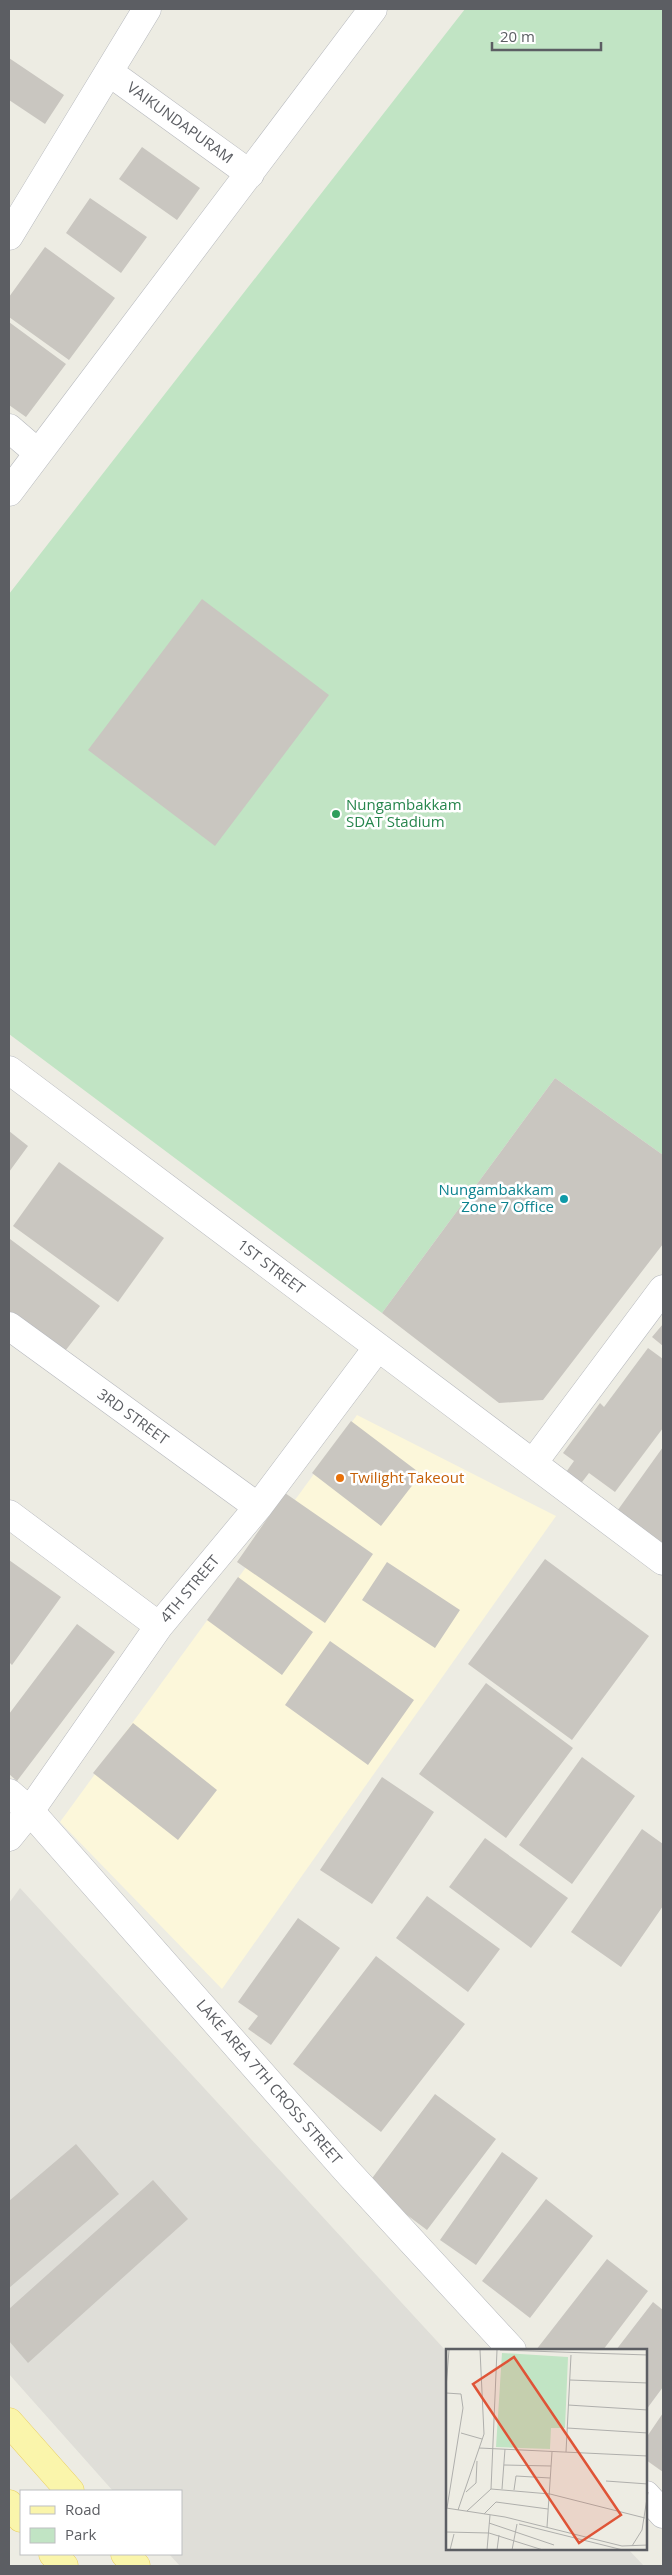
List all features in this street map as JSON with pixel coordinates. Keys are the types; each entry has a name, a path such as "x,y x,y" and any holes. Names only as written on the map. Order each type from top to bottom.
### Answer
{"main road":[{"path":"9,2422 69,2490"},
{"path":"9,2504 20,2517"},
{"path":"54,2555 64,2566"},
{"path":"126,2555 136,2566"}],"street":[{"path":"9,236 148,9"},
{"path":"9,492 373,9"},
{"name":"VAIKUNDAPURAM","path":"110,72 250,174"},
{"path":"9,428 38,453"},
{"name":"1ST STREET","path":"9,1070 663,1561"},
{"path":"533,1463 663,1289"},
{"name":"3RD STREET","path":"9,1326 258,1507"},
{"name":"4TH STREET","path":"9,1837 30,1811 159,1626 258,1507 378,1347"},
{"path":"9,1514 159,1626"},
{"name":"LAKE AREA 7TH CROSS STREET","path":"9,1793 30,1811 340,2163 511,2349"},
{"path":"647,2496 663,2514"}],"shaded area":[{"path":"357,1415 556,1516 222,1989 60,1822"},
{"path":"20,1888 446,2351 446,2550 629,2550 644,2566 180,2566 170,2555 182,2555 182,2490 112,2490 9,2374 9,1903"}],"green space":[{"name":"Nungambakkam SDAT Stadium","path":"465,9 663,9 663,1155 555,1078 382,1313 9,1034 9,594"}],"building":[{"path":"9,58 64,95 45,124 9,100"},
{"path":"142,147 200,188 177,220 119,179"},
{"path":"90,198 147,237 121,273 66,233"},
{"path":"45,247 115,298 69,360 9,317 9,297"},
{"path":"9,322 66,364 26,417 9,405"},
{"path":"202,599 329,695 215,846 88,750"},
{"name":"Nungambakkam Zone 7 Office","path":"555,1078 663,1155 663,1244 543,1400 499,1403 382,1313"},
{"path":"9,1131 28,1146 9,1172"},
{"path":"59,1162 164,1238 118,1302 13,1226"},
{"path":"10,1239 100,1306 62,1355 9,1315"},
{"path":"663,1324 663,1346 652,1337"},
{"path":"648,1348 663,1359 663,1428 615,1492 589,1473 579,1486 564,1475 574,1461 563,1453 600,1403 604,1407"},
{"path":"351,1421 421,1474 381,1526 312,1473"},
{"path":"663,1447 663,1548 615,1514"},
{"path":"285,1493 373,1554 325,1623 237,1562"},
{"path":"545,1559 649,1636 572,1740 468,1664"},
{"path":"9,1560 61,1597 12,1665 9,1662"},
{"path":"387,1562 460,1610 435,1648 362,1600"},
{"path":"238,1577 313,1632 282,1675 207,1620"},
{"path":"77,1624 115,1652 17,1781 9,1774 9,1714"},
{"path":"330,1641 414,1700 368,1765 285,1705"},
{"path":"486,1683 573,1748 506,1838 419,1774"},
{"path":"133,1723 217,1790 178,1840 93,1773"},
{"path":"582,1757 635,1796 572,1884 519,1845"},
{"path":"382,1777 434,1812 372,1904 320,1870"},
{"path":"642,1829 663,1844 663,1906 621,1967 571,1932"},
{"path":"485,1838 568,1898 531,1948 449,1887"},
{"path":"427,1896 500,1949 468,1992 396,1938"},
{"path":"298,1918 340,1948 271,2045 248,2029 258,2016 238,2002"},
{"path":"376,1956 465,2024 381,2132 293,2064"},
{"path":"435,2094 496,2139 427,2230 367,2185"},
{"path":"76,2144 119,2194 9,2288 9,2201"},
{"path":"502,2152 538,2178 476,2265 440,2240"},
{"path":"153,2180 188,2219 28,2363 9,2341 9,2309"},
{"path":"546,2199 593,2236 530,2318 482,2281"},
{"path":"607,2259 648,2291 604,2349 537,2349"},
{"path":"653,2302 663,2310 663,2387 647,2409 647,2349 617,2349"},
{"path":"663,2413 663,2472 647,2461 647,2437"}],"place":[{"name":"Nungambakkam SDAT Stadium","path":"336,814"},
{"name":"Nungambakkam Zone 7 Office","path":"564,1199"},
{"name":"Twilight Takeout","path":"340,1478"}]}
